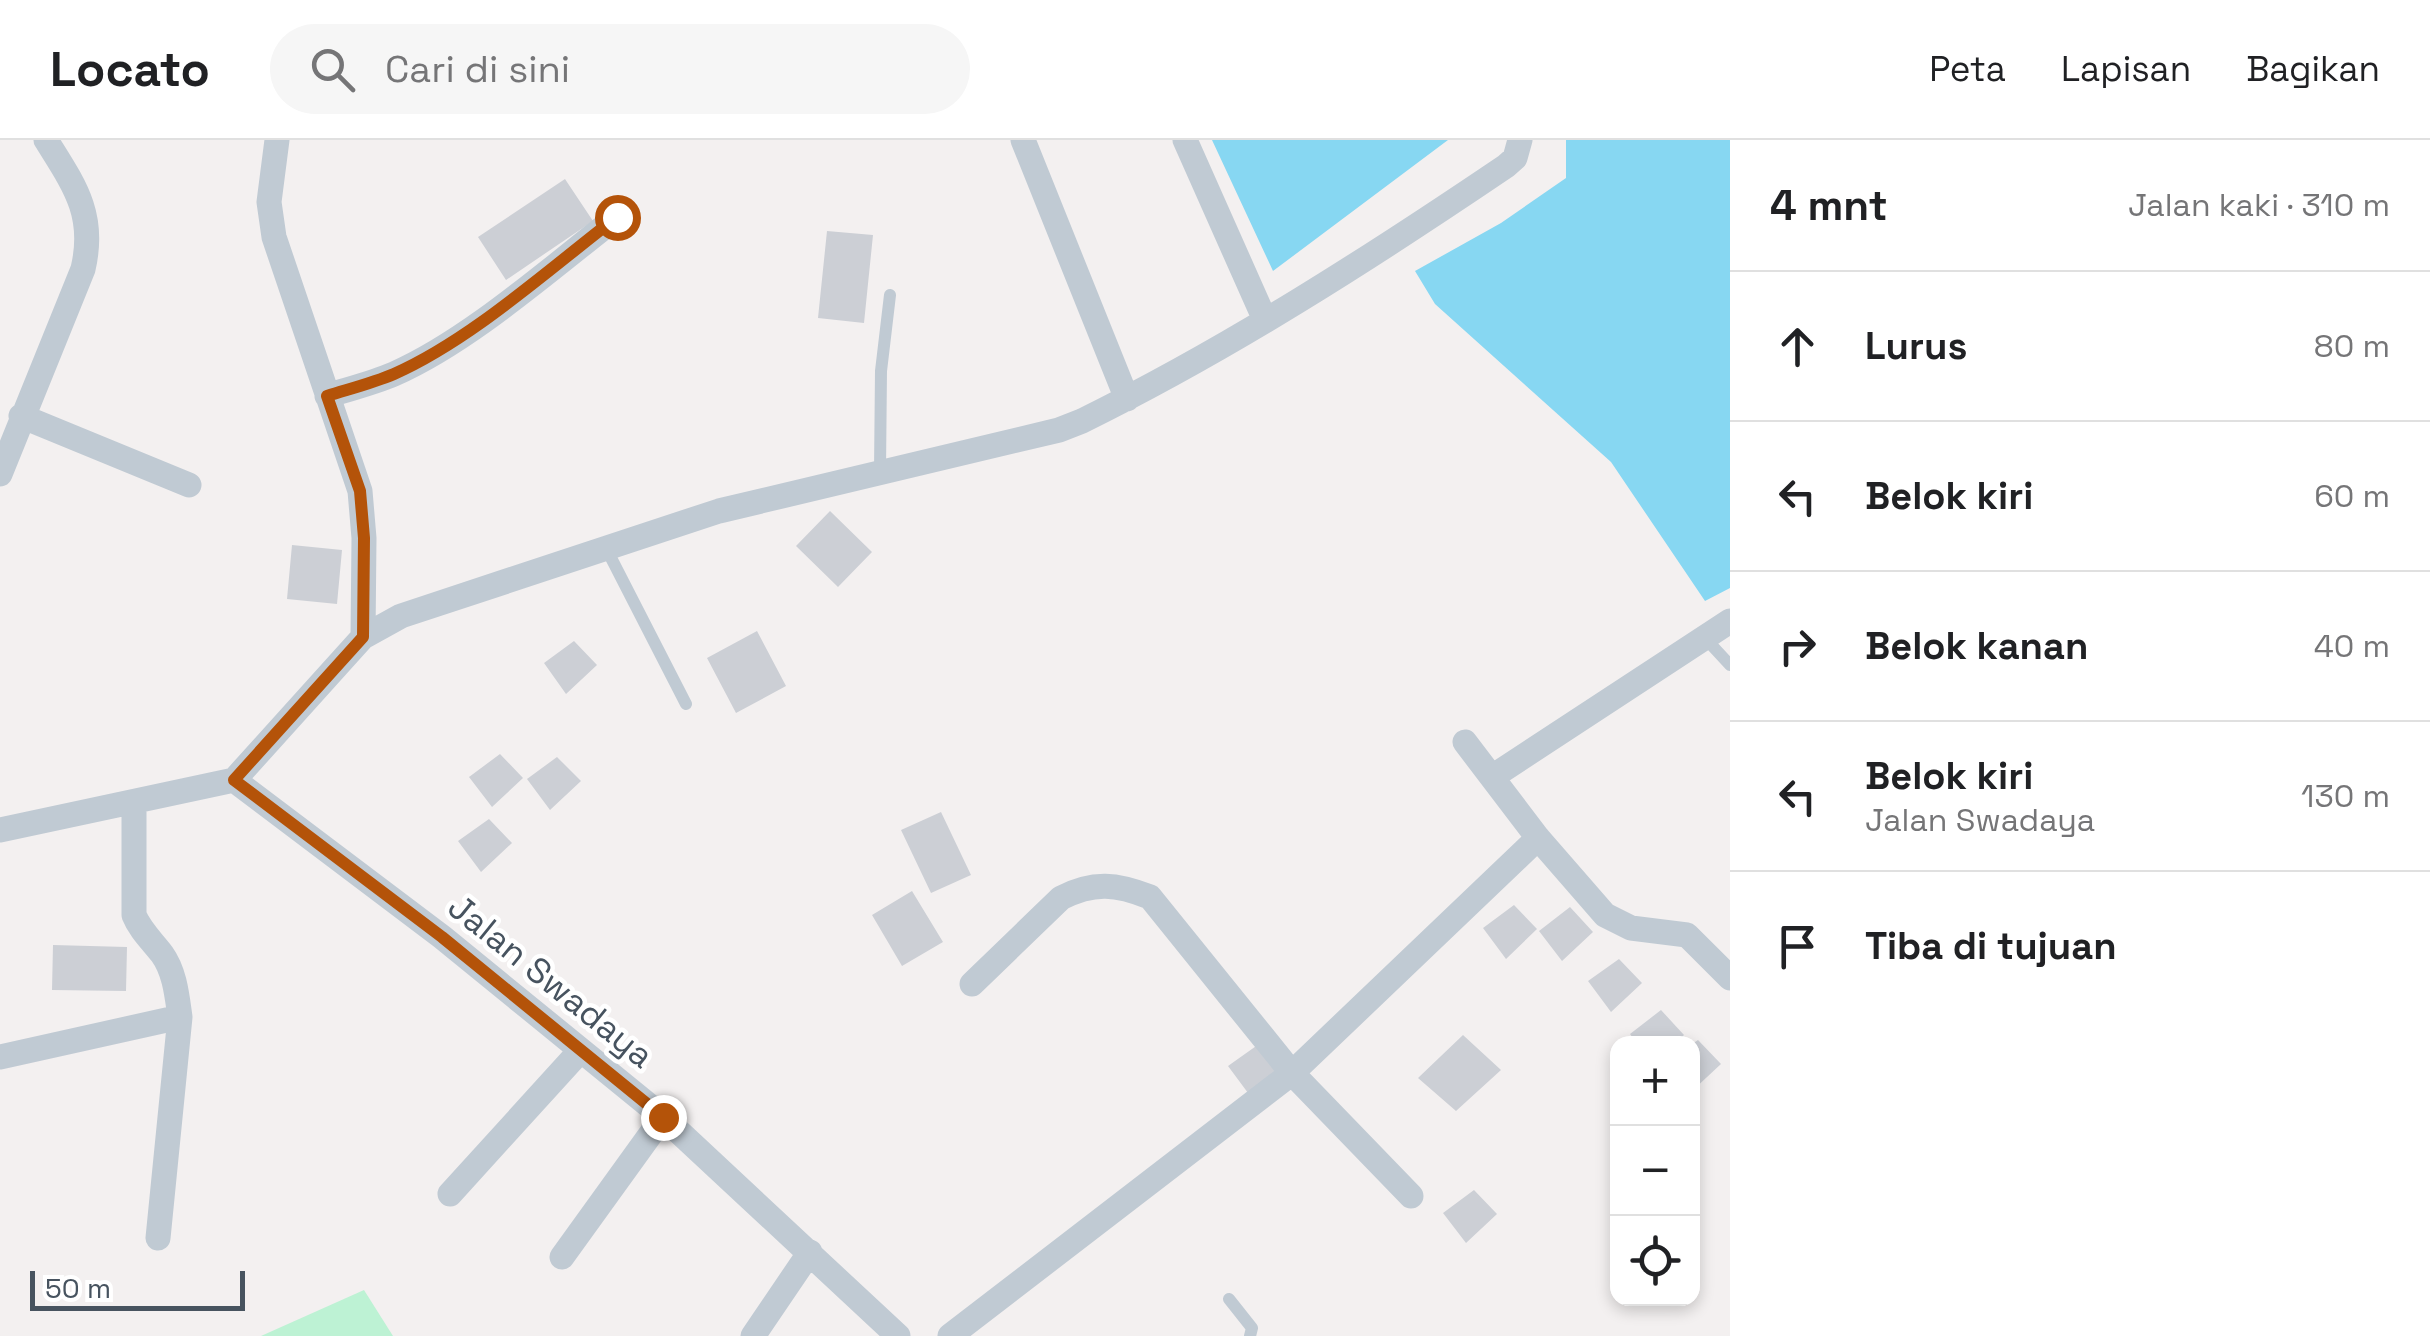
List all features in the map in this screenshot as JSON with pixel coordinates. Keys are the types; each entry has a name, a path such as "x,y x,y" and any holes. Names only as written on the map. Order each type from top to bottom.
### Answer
{"street":[{"path":"0,474 88,247 88,222 81,201 46,140"},
{"path":"277,140 269,202 274,237 360,491 364,538 363,637"},
{"path":"1023,140 1127,399"},
{"path":"1185,140 1265,320"},
{"path":"0,830 234,780 363,637 401,616 719,511 1060,430 1127,399 1404,236 1506,166 1515,158 1520,140"},
{"path":"327,396 392,375 427,357 465,333 617,217"},
{"path":"21,416 190,484"},
{"path":"1492,778 1730,622"},
{"path":"1465,742 1538,838 1605,915 1630,928 1687,936 1726,965"},
{"name":"Jalan Swadaya","path":"234,780 442,937 663,1117 898,1336"},
{"path":"134,804 131,901 138,926 165,957 176,987 180,1016 158,1238"},
{"path":"950,1336 1292,1072 1538,838"},
{"path":"972,984 1061,898 1079,889 1101,884 1124,887 1150,898 1292,1072 1411,1196"},
{"path":"0,1057 180,1016"},
{"path":"450,1194 580,1051"},
{"path":"562,1257 663,1117"},
{"path":"753,1336 810,1252"}],"lane":[{"path":"880,470 882,371 890,295"},
{"path":"606,548 686,704"},
{"path":"1705,638 1730,664"},
{"path":"1229,1298 1252,1328 1250,1336"}],"green space":[{"path":"364,1290 393,1336 261,1336"}],"water":[{"path":"1212,140 1448,140 1273,271"},
{"path":"1566,140 1730,140 1730,588 1705,601 1611,462 1435,304 1415,271 1501,223 1566,178"}],"building":[{"path":"565,179 593,221 506,280 478,237"},
{"path":"827,231 873,235 864,323 818,318"},
{"path":"830,511 872,552 838,587 796,546"},
{"path":"292,545 342,550 337,604 287,599"},
{"path":"757,631 786,686 736,713 707,658"},
{"path":"574,641 597,665 566,694 544,663"},
{"path":"500,754 523,778 492,807 469,777"},
{"path":"557,757 581,781 550,810 527,779"},
{"path":"941,812 971,875 931,893 901,830"},
{"path":"489,819 512,843 481,872 458,841"},
{"path":"912,891 943,942 902,966 872,915"},
{"path":"1514,905 1537,929 1506,959 1483,928"},
{"path":"1570,907 1593,932 1562,961 1539,931"},
{"path":"53,945 127,947 126,991 52,990"},
{"path":"1619,959 1642,983 1611,1012 1588,981"},
{"path":"1661,1010 1684,1035 1631,1036"},
{"path":"1463,1035 1501,1070 1456,1111 1418,1078"},
{"path":"1700,1042 1721,1064 1700,1084"},
{"path":"1259,1044 1282,1068 1251,1097 1228,1066"},
{"path":"1474,1190 1497,1214 1466,1243 1443,1213"}],"route":[{"path":"617,217 465,333 427,357 392,375 327,396 360,491 364,538 363,637 234,780 442,937 663,1117"}]}
